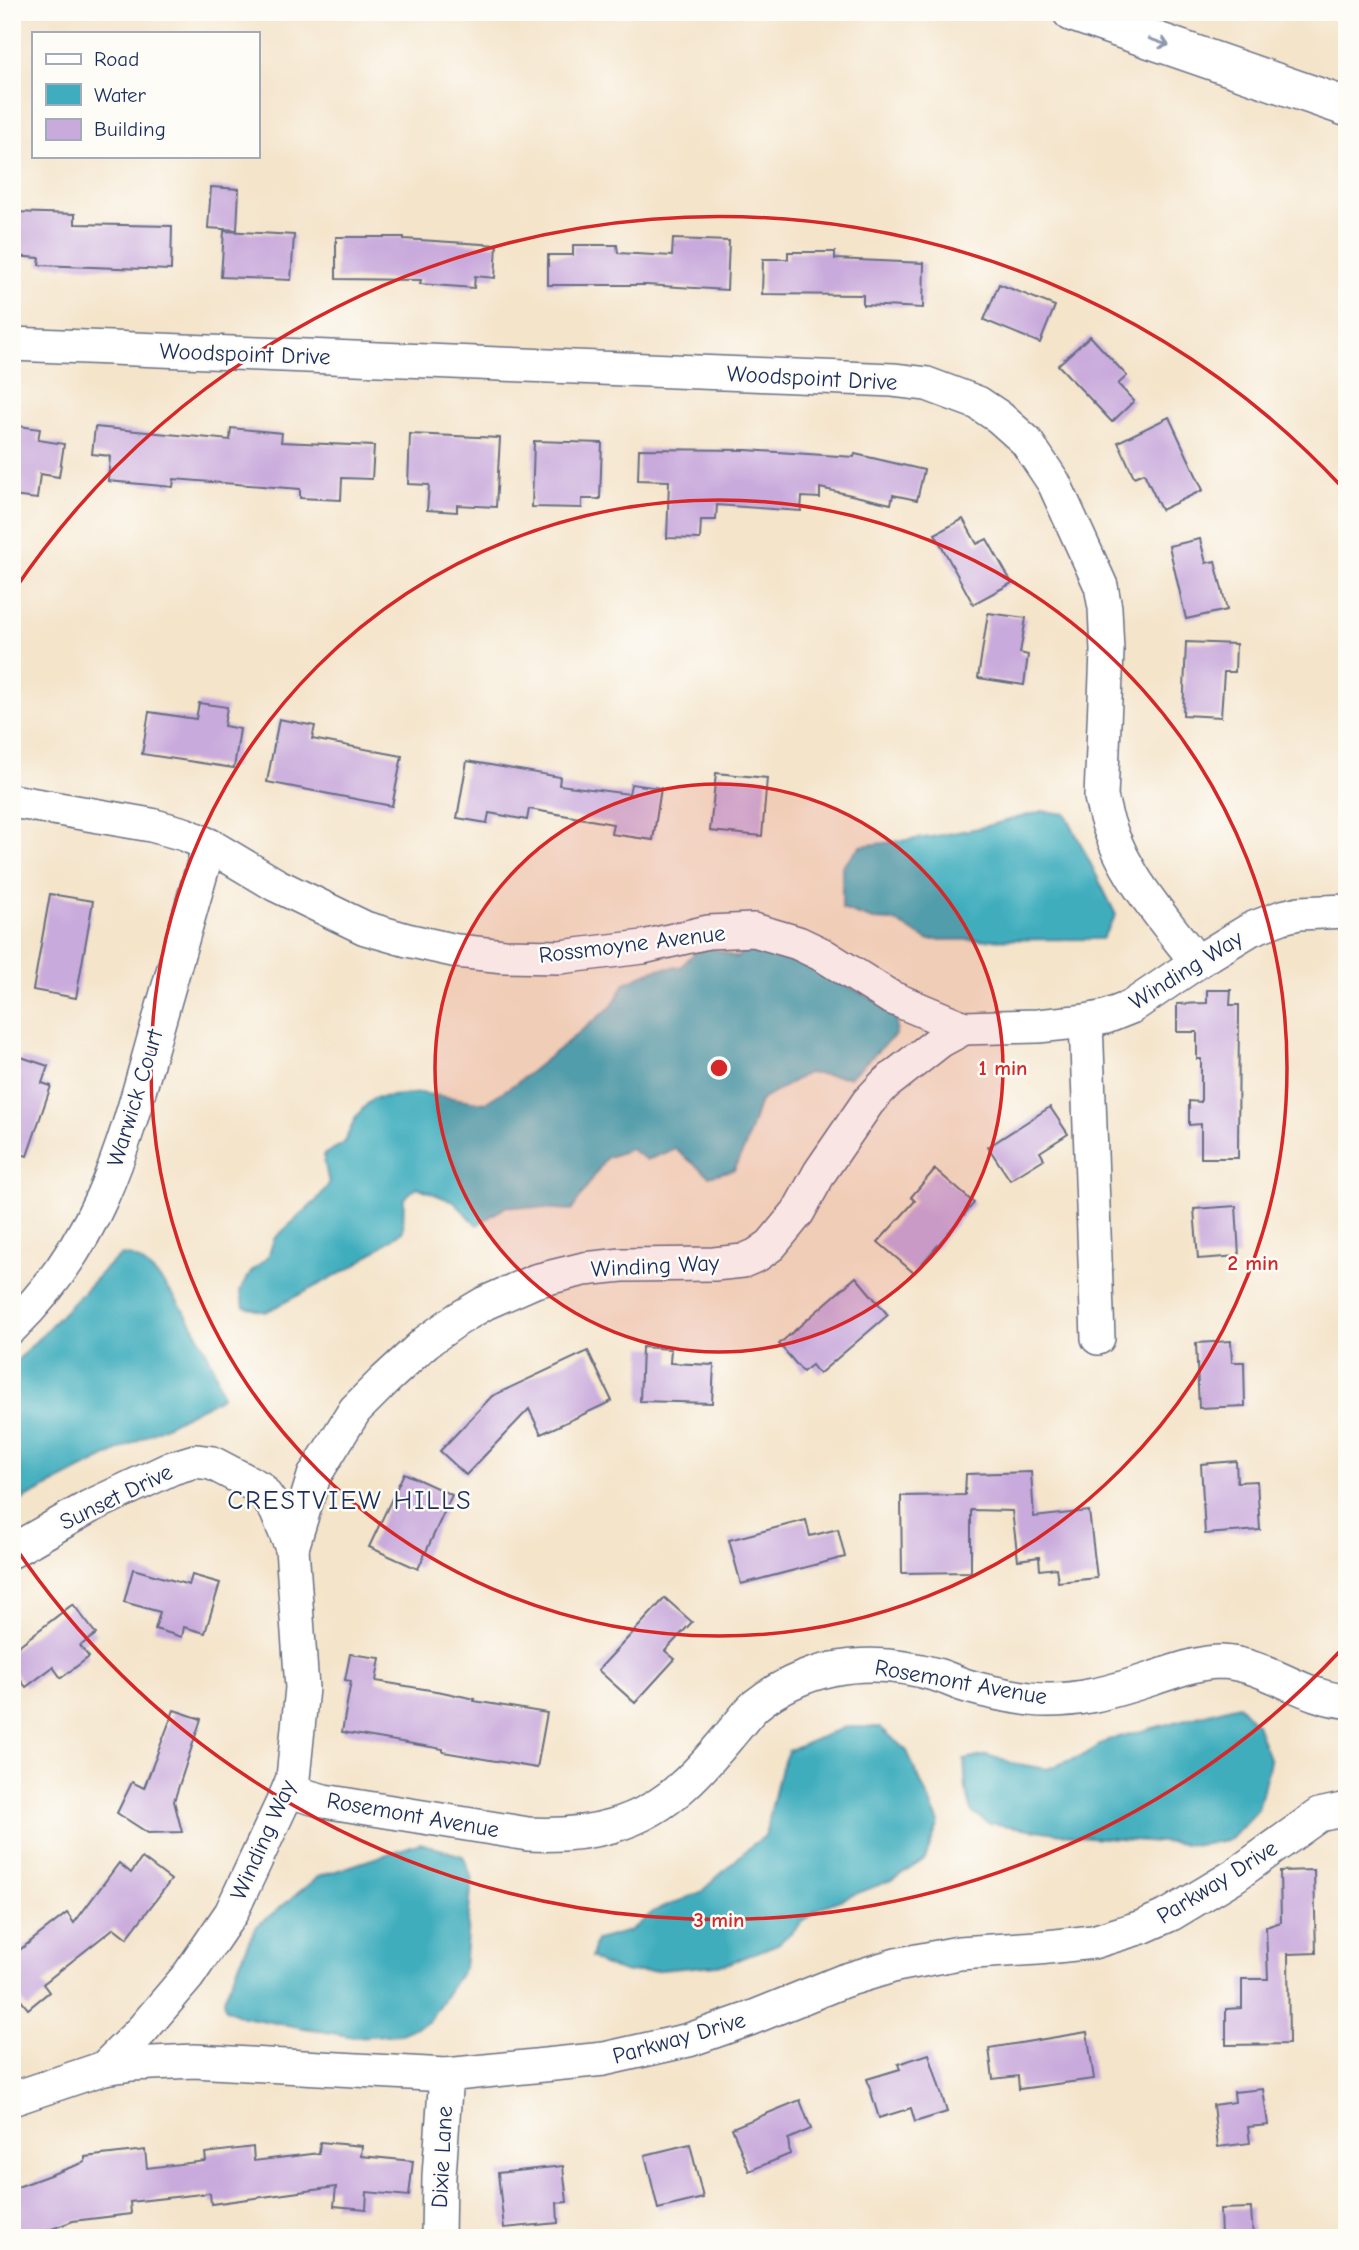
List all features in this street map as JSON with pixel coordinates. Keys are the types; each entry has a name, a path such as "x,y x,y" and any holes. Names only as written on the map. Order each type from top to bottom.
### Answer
{"highway":[{"path":"1072,12 1347,107"}],"street":[{"name":"Woodspoint Drive","path":"12,344 893,380 927,384 978,403 1026,441 1054,483 1101,586 1107,651 1101,797 1105,820 1113,841 1139,888 1196,962"},
{"name":"Rossmoyne Avenue","path":"12,801 151,825 184,834 209,845 276,885 365,928 457,951 504,956 561,957 643,947 708,932 754,930 798,943 823,955 890,997 964,1028"},
{"name":"Warwick Court","path":"12,1327 37,1303 72,1255 106,1193 125,1140 209,845"},
{"name":"Winding Way","path":"104,2068 142,2030 188,1976 231,1913 288,1791 293,1778 302,1688 292,1548 314,1476 355,1410 385,1380 426,1342 458,1319 485,1303 535,1281 584,1269 622,1265 714,1264 743,1261 757,1255 771,1245 798,1212 820,1172 869,1102 885,1084 940,1041 964,1028 1038,1026 1106,1017 1131,1007 1196,962 1251,929 1299,913 1347,911"},
{"path":"1086,1021 1098,1338"},
{"name":"Sunset Drive","path":"12,1551 89,1507 172,1468 195,1461 212,1463 260,1488 276,1510 292,1548"},
{"path":"260,1488 286,1489 314,1476"},
{"name":"Rosemont Avenue","path":"288,1791 324,1801 528,1834 587,1833 616,1826 661,1803 684,1786 754,1707 774,1693 813,1675 862,1665 912,1669 968,1687 1041,1699 1091,1696 1118,1690 1196,1664 1219,1662 1265,1671 1312,1693 1333,1700 1347,1701"},
{"name":"Parkway Drive","path":"12,2099 104,2068 132,2064 194,2061 446,2076 604,2059 689,2040 843,1981 896,1965 959,1953 1093,1941 1142,1927 1171,1914 1234,1876 1319,1815 1347,1809"},
{"name":"Dixie Lane","path":"438,2238 446,2076"}],"water":[{"path":"1043,811 1066,814 1116,915 1102,939 928,940 894,921 873,920 842,909 842,866 861,846 979,828"},
{"path":"750,946 807,967 897,1012 896,1034 850,1077 807,1073 760,1101 745,1147 734,1170 709,1176 675,1149 647,1160 630,1149 606,1158 572,1210 507,1206 477,1225 454,1202 417,1187 404,1198 403,1231 353,1267 266,1312 244,1307 240,1290 252,1271 268,1257 274,1239 316,1201 329,1184 323,1155 344,1143 357,1115 373,1098 421,1093 485,1103 518,1082 612,1006 625,983 657,969 681,967 700,950 719,950 736,958"},
{"path":"122,1255 135,1258 151,1270 178,1302 202,1341 222,1397 12,1505 12,1366 109,1265"},
{"path":"1238,1705 1256,1724 1270,1761 1258,1810 1231,1839 1201,1845 1076,1836 989,1823 972,1812 966,1790 964,1760 987,1755 1012,1763 1047,1769 1084,1755 1108,1740"},
{"path":"845,1727 880,1727 907,1751 939,1823 925,1859 894,1879 819,1908 778,1944 727,1964 627,1973 603,1965 591,1957 596,1940 630,1931 654,1911 701,1892 765,1836 780,1771 788,1751"},
{"path":"420,1843 463,1856 472,1878 464,1968 428,2022 401,2034 354,2037 243,2017 226,2009 224,1999 256,1927 318,1877"}],"building":[{"path":"211,187 239,189 237,230 208,228"},
{"path":"12,212 75,214 75,224 172,226 171,270 39,265 40,258 12,256"},
{"path":"224,231 294,235 291,280 221,277"},
{"path":"336,237 404,237 497,245 495,278 475,276 474,288 420,284 421,280 336,279"},
{"path":"673,239 729,241 727,290 646,285 548,285 548,255 573,255 573,245 617,245 618,253 672,256"},
{"path":"788,252 835,252 835,259 924,263 923,308 863,305 863,295 762,294 763,259 788,259"},
{"path":"999,284 1055,306 1040,343 984,320"},
{"path":"1090,336 1127,376 1118,384 1134,401 1112,422 1058,365"},
{"path":"1169,417 1203,490 1161,510 1144,473 1134,477 1118,442"},
{"path":"12,425 40,429 38,440 64,444 59,477 40,474 37,499 12,496"},
{"path":"95,427 230,440 231,428 282,433 281,442 374,446 372,479 342,478 341,500 300,498 300,489 174,479 173,487 108,481 110,456 92,454"},
{"path":"410,434 500,438 496,507 457,505 457,512 427,510 429,485 408,484"},
{"path":"534,441 602,443 600,499 582,499 582,508 532,507"},
{"path":"639,449 746,450 854,457 855,454 924,470 917,500 893,495 891,504 820,488 820,498 802,497 801,511 717,505 716,520 701,520 700,539 667,538 669,481 638,480"},
{"path":"963,519 977,544 987,539 1012,583 973,604 935,534"},
{"path":"1200,539 1206,563 1215,561 1227,610 1186,619 1169,546"},
{"path":"988,613 1026,618 1020,653 1028,655 1024,685 978,678"},
{"path":"1186,642 1236,644 1235,672 1224,672 1221,717 1183,715"},
{"path":"199,703 227,707 224,726 240,729 234,768 142,754 149,712 196,719"},
{"path":"279,719 315,726 312,739 402,756 392,806 267,782"},
{"path":"467,761 560,777 559,785 629,794 631,784 661,788 653,840 611,834 613,824 529,809 527,820 489,813 487,823 457,818"},
{"path":"716,773 767,778 762,836 710,831"},
{"path":"50,894 93,901 76,998 33,990"},
{"path":"1207,990 1231,990 1230,1005 1239,1005 1238,1158 1201,1158 1201,1124 1189,1125 1189,1101 1201,1102 1201,1059 1197,1059 1197,1032 1177,1032 1177,1004 1207,1003"},
{"path":"21,1057 48,1066 42,1083 51,1086 27,1156 12,1151 12,1084"},
{"path":"1050,1107 1068,1134 1040,1152 1044,1159 1010,1180 988,1147"},
{"path":"935,1169 974,1203 914,1273 878,1242 915,1201 911,1197"},
{"path":"1236,1206 1239,1256 1198,1259 1194,1209"},
{"path":"856,1277 888,1315 819,1374 812,1365 803,1372 779,1344"},
{"path":"1231,1341 1232,1362 1244,1362 1245,1406 1199,1408 1196,1343"},
{"path":"642,1347 671,1349 670,1363 714,1365 712,1403 640,1401"},
{"path":"588,1351 612,1401 541,1434 529,1409 466,1475 440,1451 492,1396"},
{"path":"1236,1461 1237,1482 1257,1481 1260,1530 1205,1534 1201,1464"},
{"path":"1031,1472 1034,1517 1089,1511 1097,1578 1058,1582 1056,1568 1040,1570 1039,1557 1018,1560 1012,1511 971,1510 971,1572 902,1573 901,1496 965,1495 966,1474"},
{"path":"404,1473 452,1495 418,1569 369,1547"},
{"path":"806,1520 810,1536 838,1529 845,1557 741,1584 729,1540"},
{"path":"133,1569 189,1585 192,1575 220,1583 205,1633 184,1627 182,1637 155,1629 160,1612 124,1602"},
{"path":"665,1598 692,1622 665,1651 675,1659 635,1703 598,1670"},
{"path":"73,1604 96,1634 80,1646 89,1657 61,1678 53,1667 26,1687 12,1669 12,1651"},
{"path":"350,1654 380,1658 376,1681 547,1713 537,1768 342,1732 351,1681 345,1680"},
{"path":"174,1710 201,1719 174,1801 182,1832 148,1833 117,1813 132,1782 144,1788"},
{"path":"142,1858 171,1880 127,1938 114,1928 43,1984 49,1992 28,2009 12,1989 12,1956 67,1913 74,1923 119,1863 131,1873"},
{"path":"1314,1870 1316,1953 1288,1954 1289,2044 1226,2045 1226,2009 1242,2008 1242,1979 1268,1979 1266,1927 1281,1922 1280,1871"},
{"path":"1087,2032 1094,2079 1019,2089 1018,2076 993,2079 989,2048"},
{"path":"929,2054 947,2112 915,2122 911,2108 879,2118 867,2079 900,2069 898,2064"},
{"path":"1263,2089 1268,2125 1248,2127 1250,2143 1218,2147 1213,2105 1235,2102 1234,2092"},
{"path":"800,2100 811,2129 788,2139 790,2154 749,2171 732,2128"},
{"path":"320,2142 362,2146 361,2156 413,2161 409,2196 367,2192 366,2209 334,2206 336,2187 211,2204 210,2193 130,2202 131,2214 73,2221 28,2238 12,2238 12,2189 85,2162 85,2157 145,2150 147,2168 206,2161 205,2153 253,2147 254,2161 319,2153"},
{"path":"690,2144 703,2198 658,2209 645,2155"},
{"path":"563,2166 567,2202 557,2203 558,2223 504,2228 498,2173"},
{"path":"1251,2208 1253,2238 1221,2238 1220,2209"}],"district":[{"name":"CRESTVIEW HILLS","path":"350,1501"}]}
